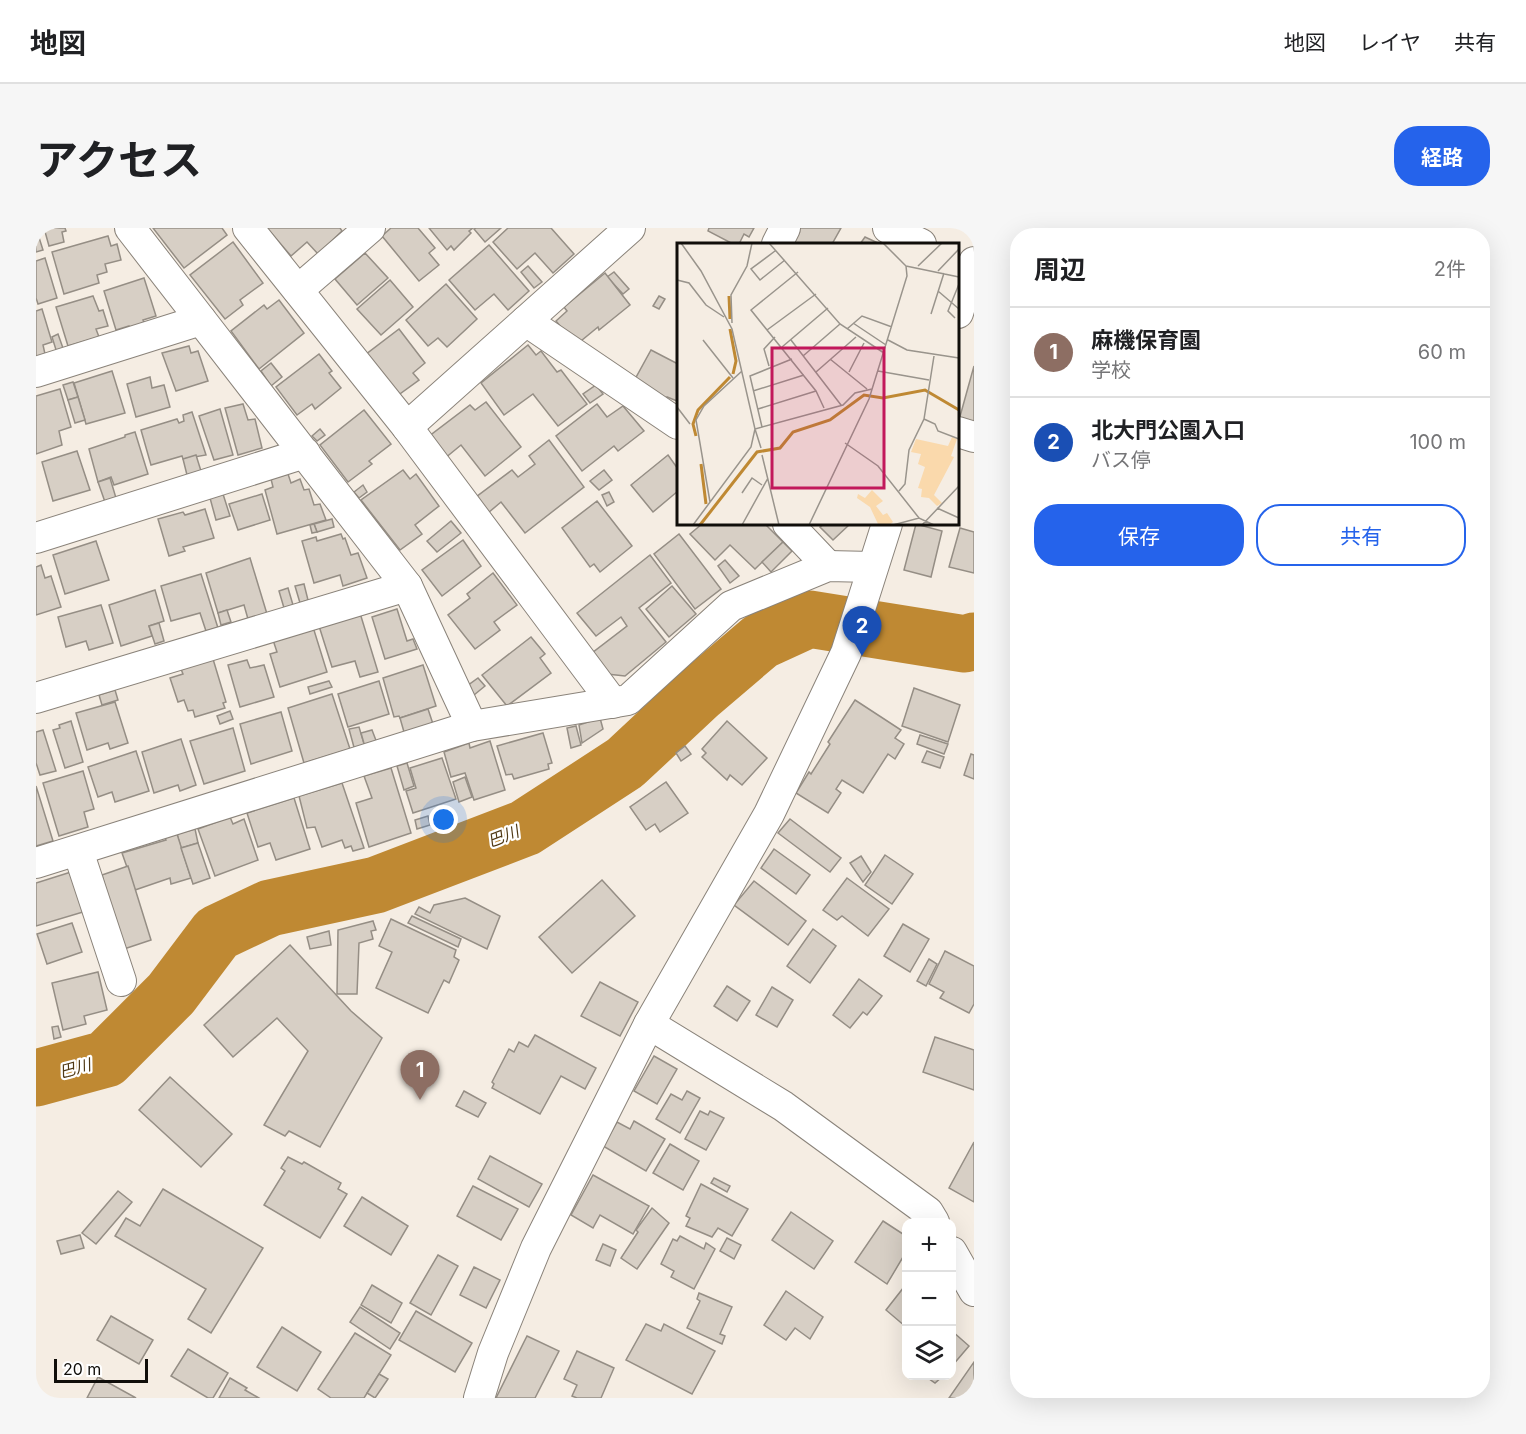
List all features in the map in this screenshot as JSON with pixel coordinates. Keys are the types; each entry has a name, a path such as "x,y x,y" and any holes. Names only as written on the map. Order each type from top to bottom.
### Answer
{"street":[{"path":"130,228 406,586 472,726"},
{"path":"248,228 406,427 613,703"},
{"path":"298,290 370,228"},
{"path":"406,427 630,228"},
{"path":"778,243 785,228"},
{"path":"888,228 919,243"},
{"path":"959,304 968,265"},
{"path":"36,372 201,320"},
{"path":"526,321 677,423"},
{"path":"959,433 974,437"},
{"path":"36,538 305,453"},
{"path":"789,525 828,566 868,578"},
{"path":"479,1398 493,1353 536,1248 649,1024 769,814 846,653 887,525"},
{"path":"36,863 472,726 628,700 731,606 828,566"},
{"path":"36,698 406,586"},
{"path":"78,851 121,981"},
{"path":"649,1024 783,1106 928,1212 932,1218"},
{"path":"956,1260 974,1291"}],"building":[{"path":"36,228 43,250 36,252"},
{"path":"44,228 65,228 66,231 62,232 64,242 49,246"},
{"path":"153,228 222,228 227,235 184,268"},
{"path":"267,228 340,228 342,231 318,254 307,242 291,256"},
{"path":"391,228 418,228 435,248 429,253 439,265 419,281 382,236"},
{"path":"429,228 473,228 454,250 451,246 447,250"},
{"path":"501,228 485,242 474,229"},
{"path":"508,228 551,228 574,254 553,273 535,253 517,269 493,242"},
{"path":"709,228 754,228 749,237 744,234 740,243 731,243 708,231"},
{"path":"799,228 841,228 833,243 792,243"},
{"path":"108,236 111,246 117,244 121,260 105,264 107,272 97,275 99,283 64,294 52,252"},
{"path":"865,237 878,243 861,243"},
{"path":"233,242 263,283 240,300 243,305 225,319 190,275"},
{"path":"489,245 529,291 508,310 494,294 475,310 449,280"},
{"path":"365,253 388,278 357,305 335,279"},
{"path":"45,258 57,298 38,304 36,261"},
{"path":"528,266 542,282 534,288 521,272"},
{"path":"614,272 629,289 623,294 607,277"},
{"path":"605,273 630,305 576,345 556,321 567,311 564,307"},
{"path":"144,278 156,316 143,320 145,325 130,330 129,326 116,330 104,291"},
{"path":"390,280 413,307 381,335 357,309"},
{"path":"446,284 477,319 447,347 438,338 428,346 406,320"},
{"path":"93,296 99,311 103,310 108,326 96,329 99,337 68,346 56,307"},
{"path":"659,296 665,299 659,309 653,306"},
{"path":"279,300 304,333 259,369 231,331 264,305 267,309"},
{"path":"42,309 52,342 43,345 45,354 36,357 36,311"},
{"path":"399,329 425,363 413,373 419,380 397,396 365,355"},
{"path":"58,334 64,351 57,353 52,337"},
{"path":"528,345 536,355 541,351 557,372 561,370 587,404 558,426 533,394 504,415 481,383"},
{"path":"189,346 191,353 198,351 208,381 176,391 162,353"},
{"path":"651,350 677,363 677,401 666,398 634,381"},
{"path":"319,354 332,371 329,373 341,388 315,409 312,404 297,415 276,387"},
{"path":"271,363 282,377 271,386 261,371"},
{"path":"974,366 974,424 959,420"},
{"path":"112,371 125,413 86,424 74,383"},
{"path":"150,377 152,388 164,385 170,407 136,417 127,384"},
{"path":"73,382 78,397 68,400 63,385"},
{"path":"596,385 603,394 590,403 583,394"},
{"path":"60,389 71,427 59,431 62,445 36,454 36,396"},
{"path":"78,397 85,420 75,423 68,400"},
{"path":"486,402 521,447 485,476 461,445 444,459 428,437 470,405 475,410"},
{"path":"243,404 248,420 255,419 262,448 238,455 225,408"},
{"path":"597,404 607,417 623,406 644,431 618,451 614,446 582,471 556,436"},
{"path":"220,409 233,455 214,460 199,416"},
{"path":"364,410 391,444 369,461 372,464 348,482 320,445"},
{"path":"192,412 206,455 183,459 182,456 151,465 141,430 177,419 179,423 184,421 183,415"},
{"path":"320,429 325,435 317,441 312,436"},
{"path":"135,432 148,474 114,485 111,477 98,482 89,449"},
{"path":"549,440 584,487 525,533 501,502 488,513 476,497 512,470 518,477 535,464 529,456"},
{"path":"77,451 90,490 53,501 42,462"},
{"path":"196,455 201,471 187,475 183,459"},
{"path":"668,455 677,468 677,492 653,512 631,485"},
{"path":"403,470 410,479 416,474 439,506 415,525 422,534 400,550 361,500"},
{"path":"604,470 612,480 599,490 590,481"},
{"path":"288,474 291,483 300,479 304,490 309,489 314,505 320,504 326,520 277,534 265,490 273,487 271,479"},
{"path":"110,478 116,498 105,502 98,482"},
{"path":"363,485 367,492 359,498 354,492"},
{"path":"609,492 614,502 607,506 602,495"},
{"path":"223,494 230,516 216,520 210,498"},
{"path":"262,494 270,520 238,530 229,504"},
{"path":"597,501 632,546 600,572 594,564 590,567 562,528"},
{"path":"205,509 214,538 183,547 185,551 169,556 158,519"},
{"path":"332,519 334,527 317,532 314,524"},
{"path":"451,521 461,533 437,552 427,541"},
{"path":"314,524 317,532 312,533 310,525"},
{"path":"701,525 766,525 783,542 755,569 730,545 715,560 690,534"},
{"path":"823,525 849,525 833,540 820,527"},
{"path":"916,525 942,531 931,577 904,570"},
{"path":"960,528 974,532 974,573 949,567"},
{"path":"341,534 343,539 345,538 351,555 358,553 367,578 343,586 340,575 314,583 302,541 316,537 317,541"},
{"path":"679,534 721,589 695,609 654,554"},
{"path":"463,540 481,566 442,596 422,570"},
{"path":"96,541 109,580 65,594 53,555"},
{"path":"783,542 792,551 771,572 762,562"},
{"path":"650,555 671,583 639,608 666,642 625,676 607,674 592,653 627,626 621,617 596,636 577,613"},
{"path":"250,558 267,614 248,619 244,605 218,613 206,573"},
{"path":"725,560 739,576 730,583 718,566"},
{"path":"41,565 45,578 51,576 61,607 36,615 36,567"},
{"path":"493,573 517,605 494,622 500,630 475,649 448,615 470,598 467,594"},
{"path":"201,574 218,628 206,631 200,613 171,621 161,586"},
{"path":"304,584 308,600 300,603 295,586"},
{"path":"672,586 696,614 669,637 646,609"},
{"path":"288,588 293,605 284,608 279,591"},
{"path":"155,590 164,621 149,626 152,636 121,646 109,605"},
{"path":"101,605 113,643 89,650 86,641 66,647 58,617"},
{"path":"397,609 407,641 413,639 417,649 385,659 372,617"},
{"path":"227,610 231,622 221,625 218,613"},
{"path":"360,613 378,672 360,677 355,661 332,667 319,626"},
{"path":"159,623 164,641 155,644 149,626"},
{"path":"313,627 327,672 280,687 270,654 277,652 273,640"},
{"path":"531,637 545,654 540,658 551,673 507,706 482,675"},
{"path":"213,659 226,702 223,703 225,708 195,717 193,710 188,711 184,700 178,702 170,678 183,674 181,669"},
{"path":"247,660 250,668 264,665 274,697 240,707 228,665"},
{"path":"423,665 436,706 400,718 399,716 394,717 383,678"},
{"path":"478,678 485,686 474,695 467,686"},
{"path":"329,681 332,687 310,694 308,687"},
{"path":"379,681 389,714 348,727 338,694"},
{"path":"914,688 960,705 948,742 902,726"},
{"path":"115,690 118,700 102,705 99,695"},
{"path":"332,694 350,749 304,763 288,708"},
{"path":"855,700 901,730 895,738 904,744 895,759 888,754 863,793 842,780 836,789 841,793 828,813 796,793 809,772 811,774"},
{"path":"115,702 128,743 110,749 108,743 87,750 76,713"},
{"path":"428,709 433,724 404,732 400,718"},
{"path":"230,711 233,719 220,724 217,716"},
{"path":"281,712 292,751 251,764 240,724"},
{"path":"600,718 603,729 582,743 579,725"},
{"path":"71,721 83,762 65,768 53,730"},
{"path":"727,721 767,758 742,785 730,775 727,780 702,757 706,753 702,749"},
{"path":"576,726 581,745 571,748 567,728"},
{"path":"359,727 365,747 355,751 349,729"},
{"path":"233,728 245,771 204,784 190,741"},
{"path":"43,730 56,771 40,775 36,763 36,732"},
{"path":"372,730 377,743 365,747 361,733"},
{"path":"543,733 552,763 548,764 549,769 514,779 512,774 506,775 497,746"},
{"path":"920,735 948,744 944,754 917,744"},
{"path":"181,739 196,785 180,791 178,785 154,793 142,752"},
{"path":"490,741 505,790 474,800 465,773 451,777 444,752 469,743 470,748"},
{"path":"685,746 691,754 681,761 676,753"},
{"path":"136,751 149,791 115,802 112,792 98,797 88,767"},
{"path":"927,751 944,757 940,768 922,762"},
{"path":"971,754 974,755 974,779 964,775"},
{"path":"442,758 456,799 413,813 406,791 416,788 410,768"},
{"path":"407,763 414,786 404,790 397,766"},
{"path":"391,768 411,833 369,847 356,803 372,798 364,776"},
{"path":"83,771 94,809 84,812 88,827 59,836 43,783"},
{"path":"465,777 472,797 459,802 453,782"},
{"path":"666,782 688,813 660,832 655,824 646,830 630,807"},
{"path":"342,783 364,848 353,851 351,846 345,848 342,840 322,847 315,827 307,828 299,796"},
{"path":"36,786 53,841 36,846"},
{"path":"294,798 310,849 276,860 270,843 258,847 247,813"},
{"path":"428,816 430,825 417,829 415,820"},
{"path":"230,817 233,824 244,819 258,860 215,876 198,829"},
{"path":"790,819 841,858 830,872 778,833"},
{"path":"195,829 198,843 181,848 177,834"},
{"path":"177,834 191,878 171,884 170,878 135,890 122,853 166,840 165,838"},
{"path":"198,843 210,878 193,884 181,848"},
{"path":"774,849 810,875 796,894 761,868"},
{"path":"885,855 913,874 892,904 865,885"},
{"path":"861,856 871,872 863,882 850,863"},
{"path":"128,866 151,940 121,950 102,875"},
{"path":"71,872 83,912 36,926 36,883"},
{"path":"847,878 889,909 868,936 842,916 837,920 823,910"},
{"path":"602,880 635,916 572,973 539,937"},
{"path":"754,881 806,921 788,945 734,905"},
{"path":"465,898 500,916 487,949 415,914 419,907 430,913 434,905"},
{"path":"412,916 461,939 458,947 408,923"},
{"path":"391,919 456,950 454,957 459,960 449,983 444,980 428,1013 376,988 392,952 379,946"},
{"path":"373,921 376,930 371,931 373,939 359,943 357,994 337,994 338,930"},
{"path":"72,923 82,952 47,964 37,934"},
{"path":"903,924 929,939 910,972 884,956"},
{"path":"813,929 836,946 810,983 787,966"},
{"path":"329,931 331,945 310,949 307,937"},
{"path":"290,945 351,1011 382,1038 320,1147 289,1131 285,1136 264,1125 308,1051 277,1018 233,1057 204,1025"},
{"path":"945,951 974,966 974,1004 969,1013 940,998 944,992 929,984"},
{"path":"929,959 937,964 926,986 917,981"},
{"path":"98,972 107,1010 84,1016 86,1024 63,1030 52,983"},
{"path":"859,979 882,996 867,1015 863,1012 850,1028 833,1015"},
{"path":"600,982 638,1002 620,1036 581,1016"},
{"path":"727,986 750,1001 737,1021 714,1006"},
{"path":"772,987 793,1000 777,1027 756,1015"},
{"path":"58,1026 61,1037 54,1039 52,1027"},
{"path":"535,1035 596,1068 585,1089 561,1076 540,1114 492,1088 494,1084 492,1082 509,1049 514,1052 519,1042 528,1047"},
{"path":"935,1037 974,1050 974,1090 923,1072"},
{"path":"654,1056 677,1069 657,1104 634,1091"},
{"path":"170,1077 232,1134 201,1167 139,1110"},
{"path":"464,1091 486,1103 478,1117 456,1106"},
{"path":"687,1091 700,1098 680,1133 656,1119 671,1094 682,1100"},
{"path":"700,1111 708,1115 710,1111 724,1118 706,1150 685,1139"},
{"path":"634,1121 665,1139 646,1171 603,1146 617,1122 630,1129"},
{"path":"974,1142 974,1202 949,1188"},
{"path":"670,1144 699,1161 683,1190 653,1173"},
{"path":"490,1156 542,1184 529,1207 478,1179"},
{"path":"288,1157 302,1164 304,1162 341,1183 338,1189 347,1194 320,1238 264,1205 285,1171 281,1168"},
{"path":"593,1175 649,1206 633,1234 600,1215 593,1228 571,1215"},
{"path":"714,1178 730,1186 727,1192 711,1183"},
{"path":"701,1184 748,1209 732,1236 718,1228 712,1237 686,1226 690,1218 686,1216"},
{"path":"473,1186 518,1209 501,1240 457,1216"},
{"path":"163,1189 263,1248 211,1333 188,1319 206,1289 115,1236 126,1218 140,1226"},
{"path":"118,1191 132,1202 96,1244 82,1233"},
{"path":"362,1197 408,1226 391,1255 344,1226"},
{"path":"652,1208 669,1223 637,1269 621,1258 638,1232 636,1230"},
{"path":"791,1212 833,1241 814,1269 772,1240"},
{"path":"883,1221 902,1233 902,1259 887,1284 855,1262"},
{"path":"80,1235 84,1248 61,1254 57,1241"},
{"path":"680,1236 704,1249 706,1243 715,1249 694,1289 671,1277 674,1271 661,1264 673,1239 677,1241"},
{"path":"727,1238 741,1245 734,1259 720,1251"},
{"path":"603,1244 616,1250 610,1266 596,1260"},
{"path":"438,1255 458,1266 431,1315 410,1303"},
{"path":"474,1267 500,1280 486,1308 460,1295"},
{"path":"372,1285 402,1303 391,1323 361,1305"},
{"path":"902,1290 902,1324 886,1310"},
{"path":"786,1291 823,1317 810,1339 795,1328 786,1340 764,1325"},
{"path":"699,1293 732,1307 720,1334 725,1336 722,1344 687,1328 700,1301 697,1299"},
{"path":"360,1307 400,1333 390,1349 350,1322"},
{"path":"416,1311 472,1343 455,1372 399,1340"},
{"path":"111,1316 153,1340 139,1364 97,1340"},
{"path":"646,1324 661,1331 664,1324 715,1351 692,1394 626,1360"},
{"path":"282,1327 321,1352 297,1391 257,1367"},
{"path":"355,1333 391,1355 364,1398 331,1398 318,1389"},
{"path":"956,1335 969,1346 956,1361"},
{"path":"527,1336 559,1351 535,1398 496,1398"},
{"path":"188,1349 228,1373 213,1398 208,1398 171,1376"},
{"path":"577,1351 614,1368 601,1398 572,1396 577,1385 564,1379"},
{"path":"974,1362 974,1398 949,1398"},
{"path":"379,1374 388,1379 375,1398 367,1393"},
{"path":"98,1377 136,1398 87,1398"},
{"path":"230,1378 247,1388 245,1390 259,1398 219,1398"}],"waterway":[{"name":"巴川","path":"36,1078 106,1059 171,994 217,933 270,908 376,885 525,828 625,763 700,693 761,641 809,619 965,644 974,641"}],"place":[{"name":"北大門公園入口","path":"862,656"},
{"name":"麻機保育園","path":"420,1100"}]}
